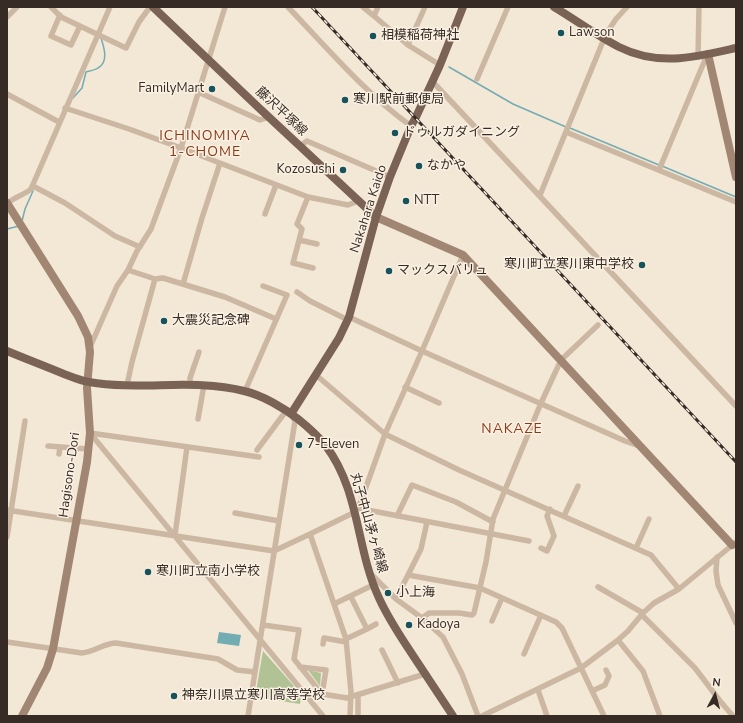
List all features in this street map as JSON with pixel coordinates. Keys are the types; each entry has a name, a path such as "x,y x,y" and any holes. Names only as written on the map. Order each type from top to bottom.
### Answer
{"main road":[{"name":"Nakahara Kaido","path":"289,412 316,375 339,338 349,318 376,217 390,177 411,126 440,65 463,7"},
{"path":"554,7 605,39 634,53 674,59 698,57 736,48"},
{"name":"藤沢平塚線","path":"153,8 171,23 208,60 376,217"},
{"name":"丸子中山茅ヶ崎線","path":"7,351 87,382 127,385 204,385 245,391 271,402 289,412 310,429 326,446 343,476 356,510 364,558 373,585 392,624 453,716"}],"street":[{"path":"7,17 17,7"},
{"path":"51,7 60,15 80,26 126,48 139,22 153,8"},
{"path":"7,203 15,197 27,193 33,186 65,108 100,36 110,7"},
{"path":"90,348 113,293 128,270 151,228 181,148 225,7"},
{"path":"288,7 349,72 411,126"},
{"path":"362,7 408,45 440,65"},
{"path":"374,16 378,7"},
{"path":"408,45 425,7"},
{"path":"477,79 508,7"},
{"path":"540,195 605,39 616,19 627,7"},
{"path":"698,57 699,7"},
{"path":"60,15 51,36 71,45 80,26"},
{"path":"659,170 708,54"},
{"path":"708,54 736,178"},
{"path":"432,81 736,406"},
{"path":"198,92 260,120 269,117"},
{"path":"7,94 59,122"},
{"path":"65,108 181,148 308,197 348,205 358,201"},
{"path":"568,128 659,170 736,202"},
{"path":"300,146 307,141 390,177"},
{"path":"183,284 220,163"},
{"path":"265,214 276,185"},
{"path":"33,186 65,203 115,236 140,247"},
{"path":"308,197 297,224 302,229 293,263 313,268"},
{"name":"Hagisono-Dori","path":"7,203 78,316 88,338 90,348 87,382 90,433 76,521 52,649 47,668 22,716"},
{"path":"376,217 463,255 640,446 734,543 679,589 654,603 618,640 581,668 482,716"},
{"path":"299,240 317,244"},
{"path":"9,510 274,551 312,534 356,510 361,502 385,434 463,255"},
{"path":"128,270 155,279 163,278 225,297 276,319"},
{"path":"127,385 155,279"},
{"path":"245,391 287,295 272,286 263,286"},
{"path":"299,296 310,301 323,311 349,318 625,441 640,446"},
{"path":"422,618 429,613 474,614 490,534 505,489 561,360 598,325"},
{"path":"190,385 190,378 199,352"},
{"path":"190,357 196,359"},
{"path":"316,375 385,434 459,470 505,489 651,555 679,589"},
{"path":"197,416 204,385"},
{"path":"405,387 439,403"},
{"path":"248,716 295,421 289,412 264,446 257,450"},
{"path":"7,537 9,510 25,421"},
{"path":"90,433 259,457"},
{"path":"90,433 323,716"},
{"path":"48,446 88,449"},
{"path":"59,454 60,447"},
{"path":"175,536 187,447"},
{"path":"397,516 412,485 456,502 493,522"},
{"path":"564,516 578,486"},
{"path":"541,548 548,551 554,536 547,516 550,509"},
{"path":"356,510 397,516 529,541"},
{"path":"238,512 258,514 279,521"},
{"path":"636,548 649,519"},
{"path":"396,599 421,549 427,522"},
{"path":"545,533 552,531"},
{"path":"312,534 347,639 358,716"},
{"path":"716,557 718,585 736,623"},
{"path":"369,573 396,599 422,618 444,637 462,674 478,716"},
{"path":"408,575 480,588 559,624 604,716"},
{"path":"336,604 373,585"},
{"path":"611,594 614,587"},
{"path":"598,588 622,600 642,614 695,668 733,716"},
{"path":"622,600 626,594"},
{"path":"351,597 366,629"},
{"path":"492,621 502,598"},
{"path":"424,609 428,610 429,613"},
{"path":"524,654 541,615"},
{"path":"323,644 324,638 347,639 376,624"},
{"path":"263,625 299,630 294,659 322,694 347,698 425,674"},
{"path":"618,640 643,671 660,716"},
{"path":"7,642 82,653 89,653 106,644 116,643 218,658 236,670 255,672"},
{"path":"391,652 383,653 398,683"},
{"path":"300,667 326,670 322,694"},
{"path":"592,691 605,685 608,676 606,670"},
{"path":"538,690 547,716"},
{"path":"350,716 354,696"}],"green space":[{"path":"263,651 301,694 300,704 255,697"},
{"path":"308,670 321,673 320,686"}],"water":[{"path":"219,632 241,635 239,646 217,643"}],"waterway":[{"path":"73,98 82,88 86,72 97,69 104,62 105,54 101,38"},
{"path":"449,67 513,104 566,127"},
{"path":"570,128 659,165"},
{"path":"662,166 736,197"},
{"path":"22,221 25,209 33,191"},
{"path":"7,229 19,226"}],"railway":[{"path":"312,7 736,462"}],"place":[{"name":"Lawson","path":"561,33"},
{"name":"相模稲荷神社","path":"373,36"},
{"name":"FamilyMart","path":"212,89"},
{"name":"寒川駅前郵便局","path":"345,100"},
{"name":"ドゥルガダイニング","path":"395,133"},
{"name":"なかや","path":"419,166"},
{"name":"Kozosushi","path":"343,170"},
{"name":"NTT","path":"406,201"},
{"name":"寒川町立寒川東中学校","path":"642,265"},
{"name":"マックスバリュ","path":"389,271"},
{"name":"大震災記念碑","path":"164,321"},
{"name":"7-Eleven","path":"299,445"},
{"name":"寒川町立南小学校","path":"148,572"},
{"name":"小上海","path":"388,593"},
{"name":"Kadoya","path":"409,625"},
{"name":"神奈川県立寒川高等学校","path":"174,696"}],"district":[{"name":"ICHINOMIYA 1-CHOME","path":"205,146"},
{"name":"NAKAZE","path":"512,430"}]}
